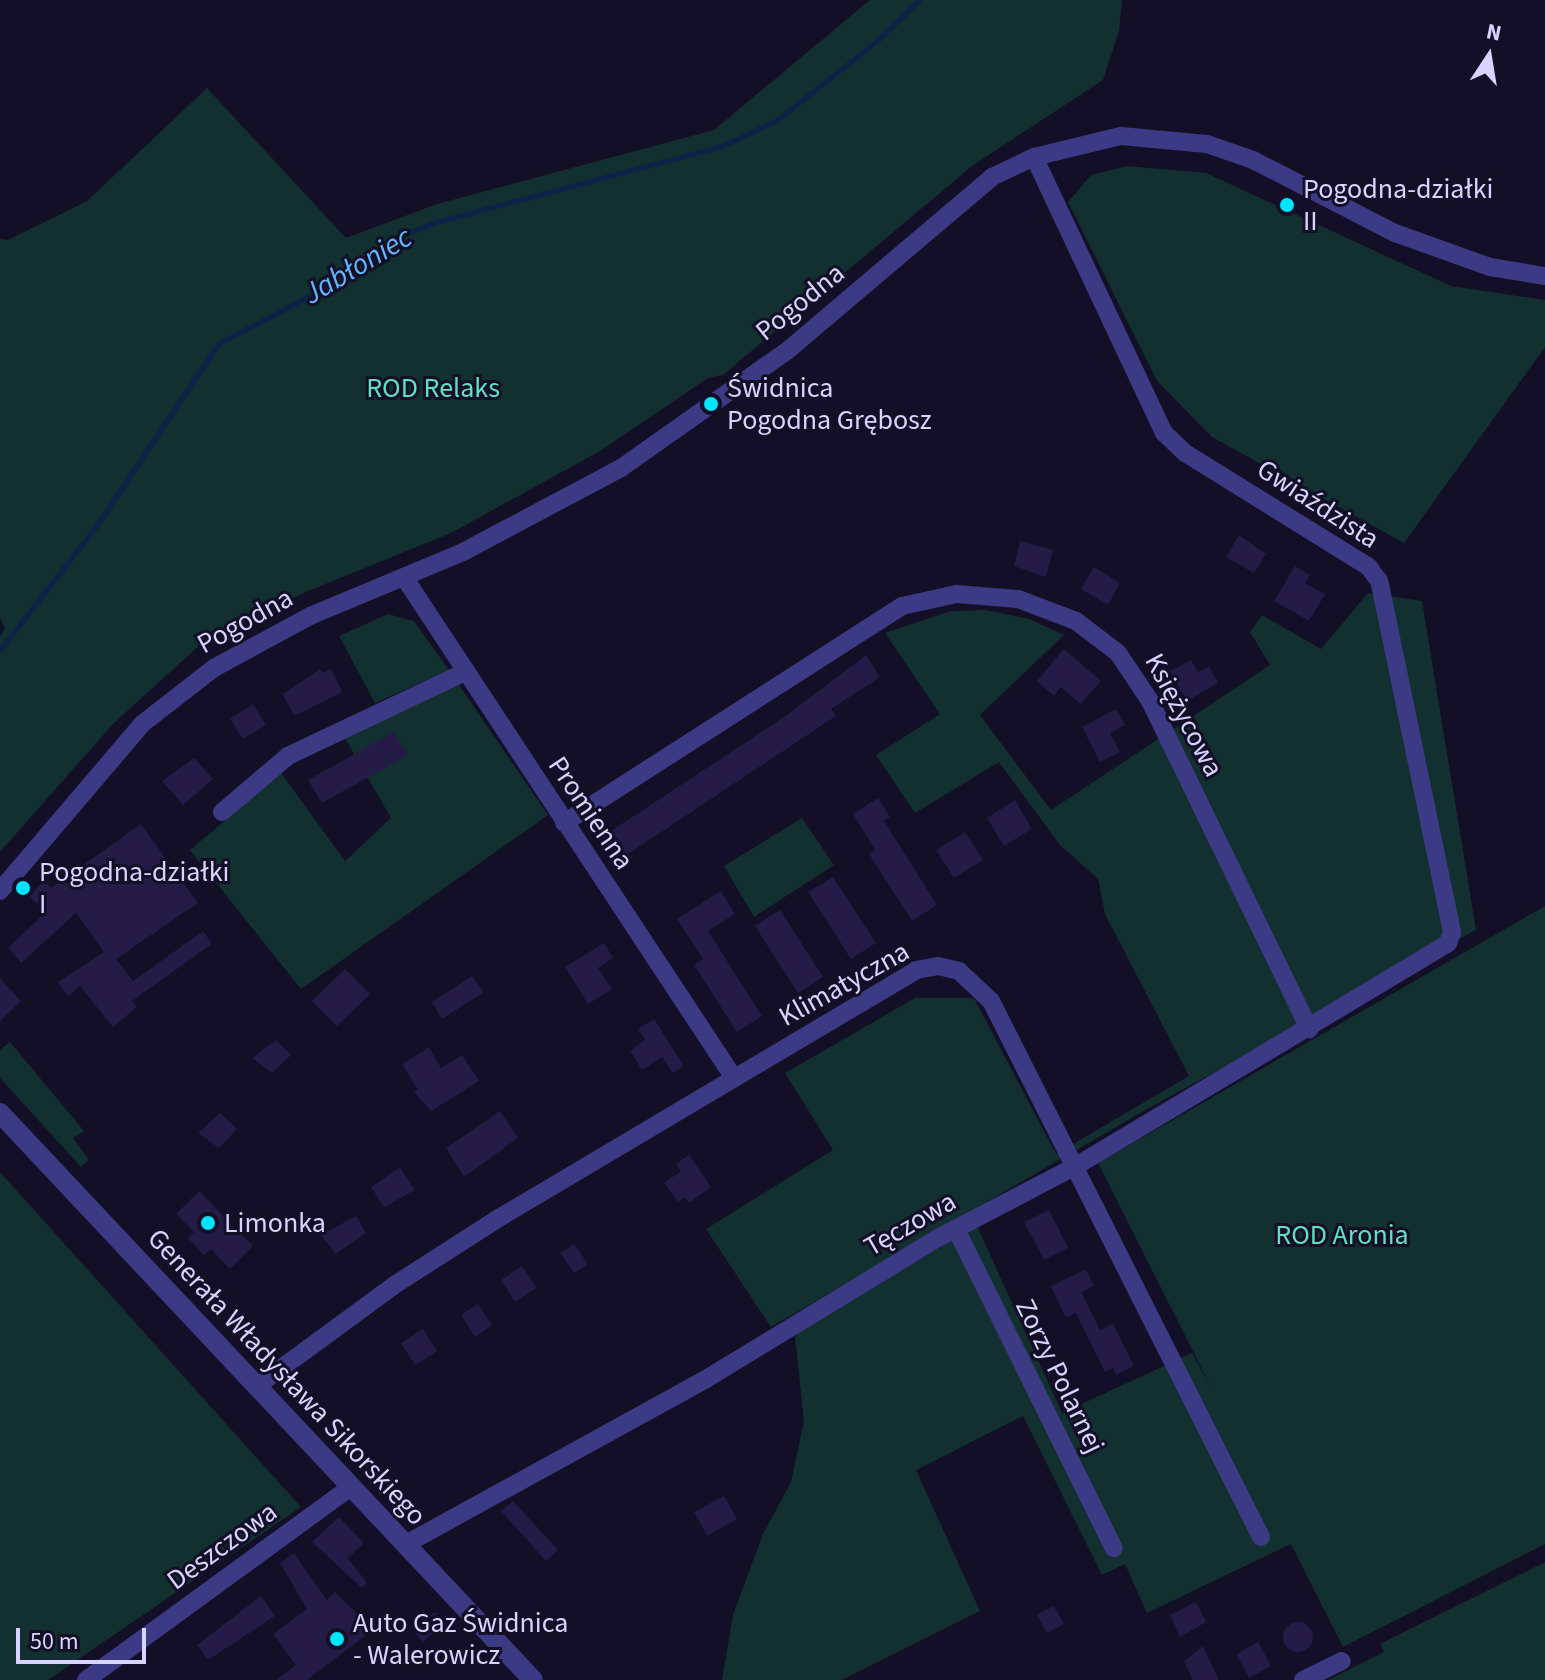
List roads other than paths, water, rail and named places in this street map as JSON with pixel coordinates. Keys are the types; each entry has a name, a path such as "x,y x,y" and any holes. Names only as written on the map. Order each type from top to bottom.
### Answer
{"street":[{"name":"Pogodna","path":"0,891 142,724 214,668 310,616 463,552 621,468 787,351 992,177 1034,157 1121,136 1207,144 1253,160 1395,233 1490,267 1545,276"},
{"name":"Gwiaździsta","path":"1034,157 1164,433 1185,453 1369,567 1379,581 1452,932 1440,951"},
{"name":"Promienna","path":"404,577 463,673 734,1078"},
{"name":"Księżycowa","path":"564,823 902,606 957,594 1018,599 1076,621 1118,653 1150,701 1309,1029"},
{"path":"222,812 288,756 463,673"},
{"name":"Tęczowa","path":"412,1541 706,1379 956,1229 1076,1166 1440,951"},
{"name":"Klimatyczna","path":"257,1386 396,1284 916,970 938,966 959,971 991,1001 1261,1537"},
{"name":"Generała Władysława Sikorskiego","path":"0,1113 352,1486 412,1541 533,1680"},
{"name":"Zorzy Polarnej","path":"956,1229 1114,1548"},
{"name":"Deszczowa","path":"86,1680 352,1486"},
{"path":"1303,1680 1342,1661"}],"waterway":[{"name":"Jabłoniec","path":"0,650 97,525 219,343 304,299 393,239 436,222 722,146 777,120 878,40 919,0"}],"place":[{"name":"Pogodna-działki II","path":"1287,205"},
{"name":"Świdnica Pogodna Grębosz","path":"711,404"},
{"name":"Pogodna-działki I","path":"23,888"},
{"name":"Limonka","path":"208,1223"},
{"name":"Auto Gaz Świdnica - Walerowicz","path":"337,1639"}],"park label":[{"name":"ROD Relaks","path":"433,388"},
{"name":"ROD Aronia","path":"1342,1235"}]}
